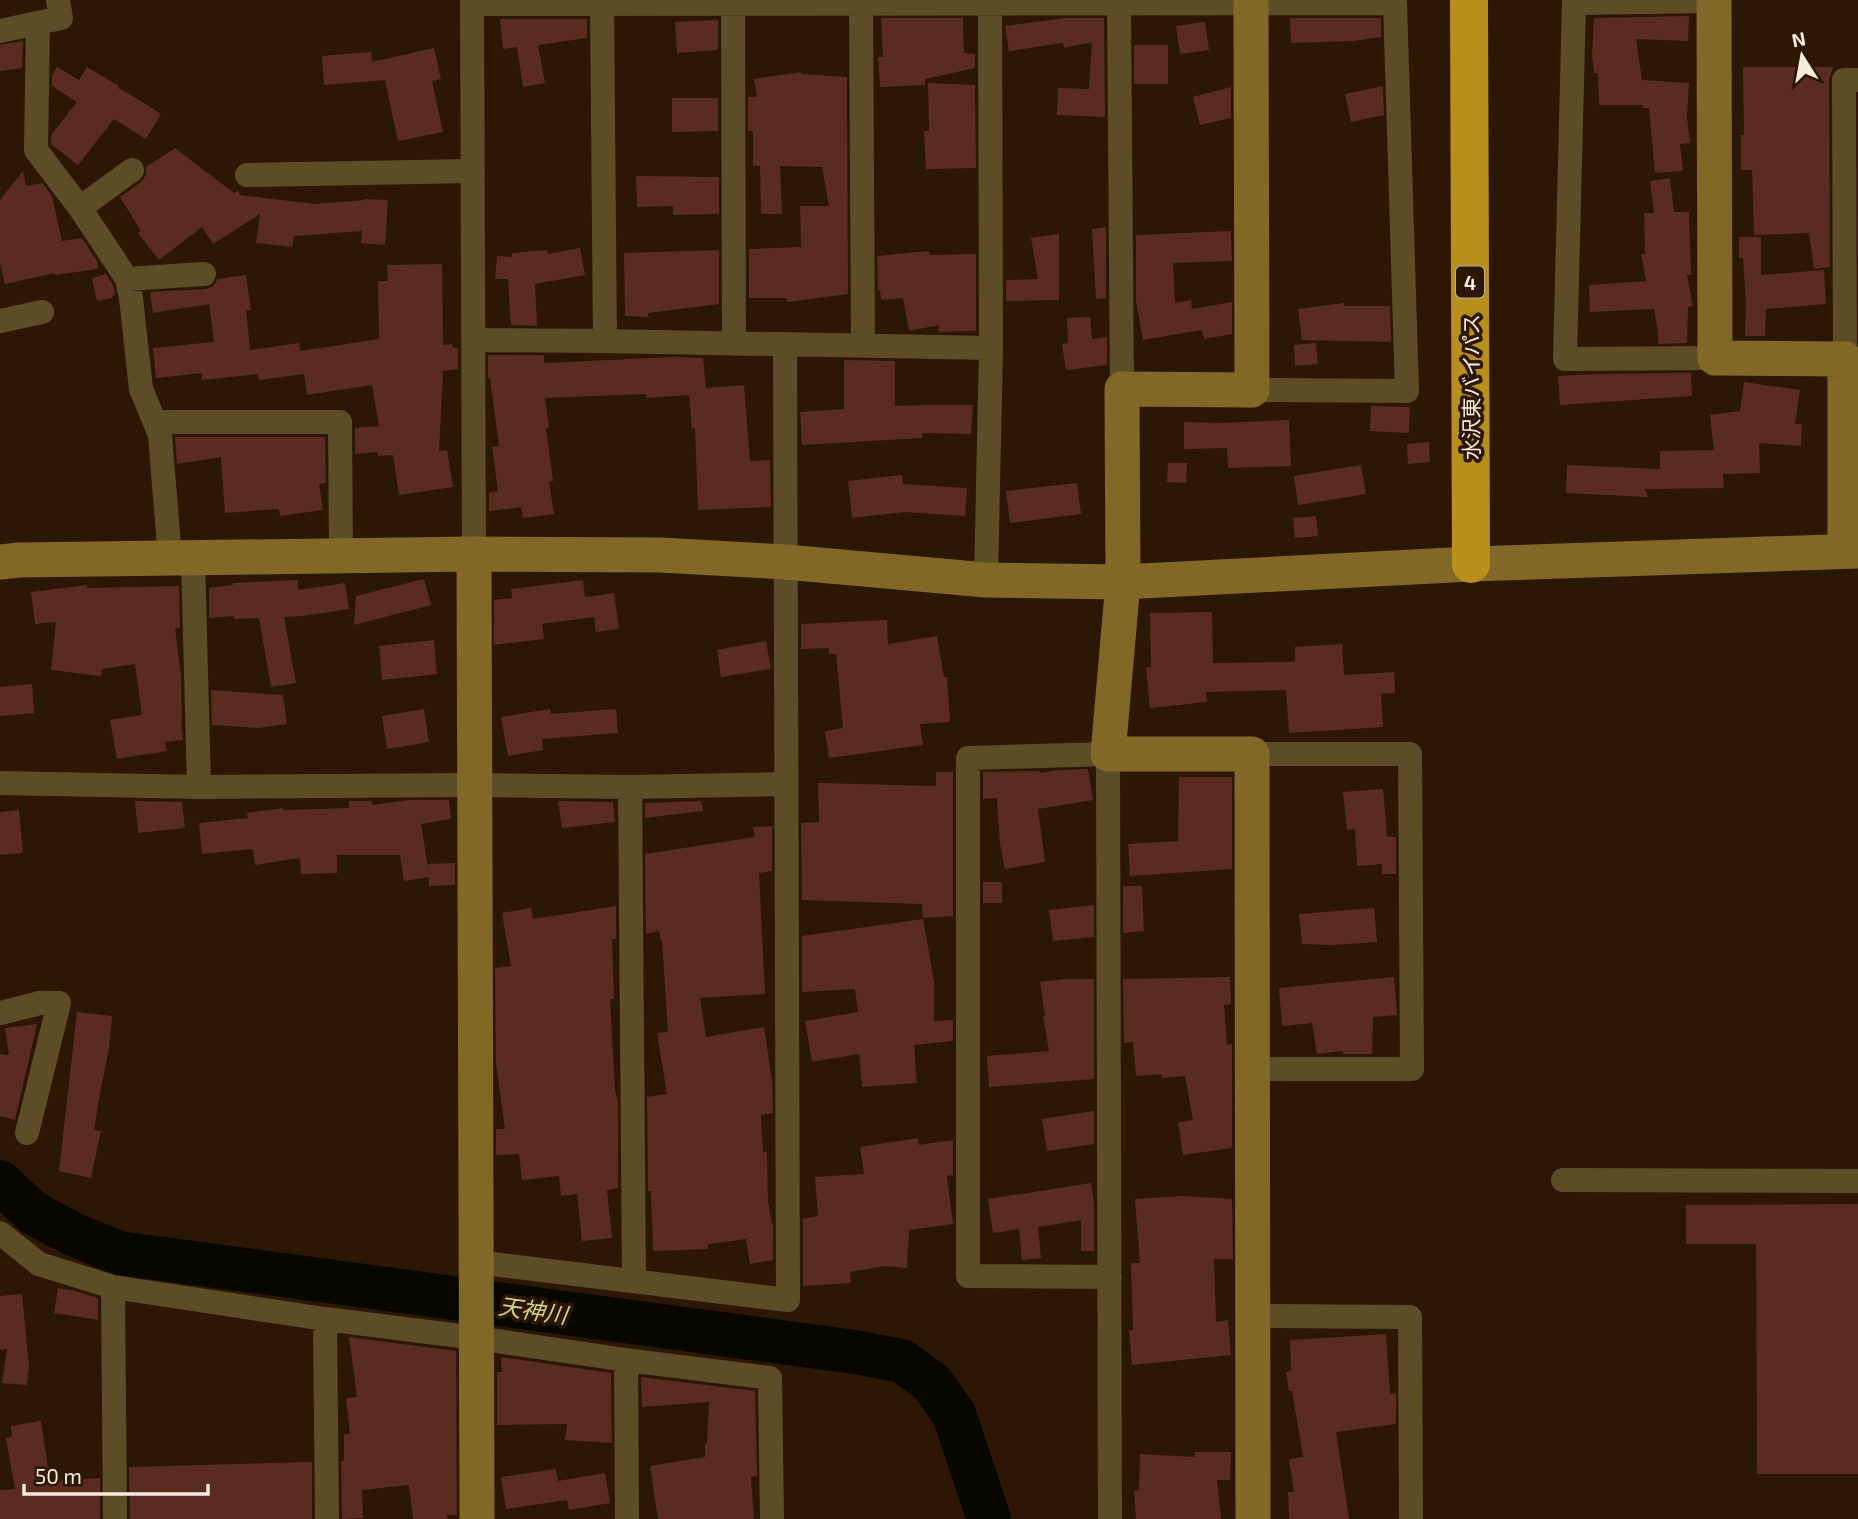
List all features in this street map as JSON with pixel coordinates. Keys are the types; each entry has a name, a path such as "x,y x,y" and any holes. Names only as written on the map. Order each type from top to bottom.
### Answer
{"highway":[{"name":"水沢東バイパス","path":"1469,0 1471,564"}],"street":[{"path":"0,31 61,18 58,0"},
{"path":"1715,358 1714,1 1574,3 1565,359 1852,360"},
{"path":"477,1519 472,2 1395,3 1407,391 1122,390"},
{"path":"1251,3 1252,390"},
{"path":"602,4 605,341"},
{"path":"733,4 734,344"},
{"path":"861,4 863,346"},
{"path":"986,580 991,348 990,4"},
{"path":"1110,1519 1108,754 1122,582 1119,4"},
{"path":"38,23 36,150 80,208 127,279 141,389 160,435 181,558 199,787"},
{"path":"0,562 474,554 660,555 786,562 986,580 1122,582 1471,564 1852,551 1852,360 1844,80 1858,80"},
{"path":"80,208 132,170"},
{"path":"247,176 473,171"},
{"path":"127,279 204,274"},
{"path":"0,321 41,312"},
{"path":"474,340 991,348"},
{"path":"476,1262 788,1300 785,345"},
{"path":"155,422 340,422 341,556"},
{"path":"1110,1277 968,1276 968,758 1108,754 1410,754 1412,1069 1254,1069"},
{"path":"1252,754 1253,1519"},
{"path":"0,783 199,787 630,787 786,784"},
{"path":"630,787 634,1280"},
{"path":"0,1013 40,1003 59,1003 27,1133"},
{"path":"1563,1180 1858,1181"},
{"path":"0,1233 39,1264 113,1287 325,1319 770,1378 772,1519"},
{"path":"113,1287 116,1519"},
{"path":"1252,1316 1410,1317 1411,1519"},
{"path":"325,1319 327,1519"},
{"path":"626,1360 627,1519"}],"building":[{"path":"1689,16 1688,41 1636,39 1642,80 1689,83 1687,117 1690,143 1680,144 1683,171 1655,173 1649,108 1643,108 1643,105 1599,105 1598,73 1594,73 1592,54 1594,18"},
{"path":"881,18 963,18 964,53 975,54 975,68 925,79 925,85 880,87 878,57 883,57"},
{"path":"1065,18 1104,18 1105,117 1057,115 1058,88 1089,89 1092,42 1064,48 1063,43 1009,51 1005,26"},
{"path":"1290,18 1381,18 1381,37 1353,41 1291,43"},
{"path":"500,19 587,19 587,38 538,45 545,83 523,87 517,47 503,49"},
{"path":"718,20 718,50 677,53 675,22"},
{"path":"1205,22 1209,50 1180,54 1176,26"},
{"path":"23,41 22,68 0,71 0,45"},
{"path":"1134,45 1168,45 1168,84 1134,84"},
{"path":"434,48 441,79 432,81 443,132 398,141 385,80 324,85 322,56 371,52 372,62"},
{"path":"57,67 79,80 87,67 161,114 146,139 114,119 78,165 51,144 51,135 77,102 52,86 52,75"},
{"path":"1743,67 1833,67 1829,80 1830,267 1814,269 1809,233 1754,235 1752,170 1741,170 1741,135 1744,135"},
{"path":"801,72 847,77 848,294 787,302 787,298 749,298 749,249 801,247 800,206 829,206 822,167 780,166 782,214 761,214 760,166 753,166 753,131 748,131 748,97 757,97 754,79"},
{"path":"928,83 975,85 976,168 926,169 924,131 929,131"},
{"path":"1383,86 1384,115 1351,122 1345,94"},
{"path":"1231,87 1231,118 1200,125 1193,97"},
{"path":"672,98 718,98 718,131 672,132"},
{"path":"175,148 240,195 315,204 364,199 388,200 385,245 361,243 362,231 294,236 292,247 256,243 260,214 213,244 202,227 159,260 138,233 141,231 120,197 141,182 146,175 146,167"},
{"path":"23,171 26,186 42,183 52,196 62,241 82,238 97,261 98,269 55,273 5,284 0,263 0,200"},
{"path":"636,176 719,177 719,214 673,215 673,206 637,207"},
{"path":"1670,178 1674,212 1689,212 1691,275 1687,275 1693,306 1688,307 1687,343 1658,344 1654,309 1590,312 1589,285 1646,281 1641,254 1645,254 1644,213 1654,213 1650,181"},
{"path":"1106,227 1106,298 1096,299 1092,229"},
{"path":"1231,231 1232,261 1173,263 1175,303 1191,300 1192,309 1232,302 1232,334 1204,339 1202,330 1143,340 1136,301 1136,235"},
{"path":"1059,234 1059,300 1006,301 1006,280 1038,279 1031,238"},
{"path":"1739,237 1761,237 1761,275 1824,270 1826,304 1766,309 1765,336 1745,336 1746,303 1743,258 1739,258"},
{"path":"580,248 585,275 535,284 537,326 511,325 508,279 495,279 497,256 512,257 512,253 547,250 548,254"},
{"path":"719,250 719,304 648,313 648,317 625,316 624,253"},
{"path":"929,251 930,255 976,254 976,331 939,332 939,325 909,331 903,298 881,300 877,256"},
{"path":"442,264 443,345 452,344 458,348 458,369 443,371 439,451 447,450 453,487 399,495 393,455 378,456 377,452 355,454 355,428 379,426 372,385 307,395 304,374 259,380 258,374 202,380 202,373 156,378 153,348 214,342 209,304 153,313 150,292 206,289 213,286 218,279 246,275 251,310 246,310 250,350 299,343 300,351 379,339 378,281 388,281 387,265"},
{"path":"106,274 115,294 111,298 97,301 92,278"},
{"path":"1344,303 1344,306 1390,306 1391,342 1302,340 1298,309"},
{"path":"1090,317 1092,339 1107,337 1107,365 1066,370 1062,344 1068,343 1067,318"},
{"path":"1316,343 1318,364 1295,366 1294,345"},
{"path":"488,355 544,355 544,363 703,358 706,388 744,385 750,461 770,460 771,507 698,510 695,428 692,429 689,395 646,398 646,394 545,398 553,481 549,482 554,514 523,518 521,507 489,511 489,493 498,491 492,447 499,446 488,378"},
{"path":"844,360 895,361 895,406 973,405 971,434 922,433 922,438 802,445 800,412 844,409"},
{"path":"1691,373 1692,396 1560,405 1558,376"},
{"path":"1744,382 1800,390 1795,424 1802,424 1801,446 1759,443 1760,473 1723,474 1724,488 1645,489 1648,497 1566,493 1567,465 1660,469 1660,451 1714,450 1710,415 1740,411"},
{"path":"1371,406 1410,407 1409,433 1370,431"},
{"path":"1289,420 1291,466 1228,468 1227,448 1184,449 1184,422"},
{"path":"175,437 325,437 326,483 319,484 323,510 280,516 279,509 225,513 221,457 177,464"},
{"path":"1429,442 1430,462 1408,464 1407,444"},
{"path":"1168,463 1187,463 1186,483 1167,482"},
{"path":"1361,465 1366,494 1298,505 1294,476"},
{"path":"902,475 903,484 967,488 965,516 905,512 852,518 848,481"},
{"path":"1077,483 1081,514 1010,523 1006,491"},
{"path":"1316,516 1318,536 1295,538 1293,518"},
{"path":"424,579 431,605 354,625 356,596"},
{"path":"298,580 298,590 345,583 349,609 284,617 296,683 271,687 259,618 209,618 209,588 233,583"},
{"path":"583,580 585,597 614,593 619,629 596,632 594,617 542,624 544,639 494,645 494,600 512,598 511,589"},
{"path":"87,585 87,588 179,586 180,628 175,628 181,676 183,740 165,742 167,751 117,759 110,720 142,715 135,664 102,669 101,676 51,670 56,622 35,624 31,592"},
{"path":"1212,612 1213,663 1295,662 1295,647 1342,644 1344,675 1394,672 1395,693 1381,694 1383,727 1289,733 1286,690 1206,692 1207,702 1150,708 1146,667 1151,667 1150,613"},
{"path":"887,620 888,644 937,636 944,677 947,677 950,722 920,724 923,745 829,758 825,731 843,728 836,654 829,654 829,648 801,649 801,624"},
{"path":"434,640 437,674 382,680 379,646"},
{"path":"766,641 771,669 721,677 717,650"},
{"path":"32,684 34,713 0,716 0,687"},
{"path":"211,690 283,695 287,724 258,728 212,725"},
{"path":"424,709 429,742 387,749 382,716"},
{"path":"550,709 551,714 616,709 618,733 542,739 543,750 508,756 501,717"},
{"path":"1088,769 1093,800 1038,809 1045,862 1005,869 1000,844 997,798 983,799 983,772 1040,773"},
{"path":"936,772 953,772 953,916 923,918 922,904 802,900 801,823 819,822 818,783 936,786"},
{"path":"1179,777 1232,777 1232,869 1130,876 1128,844 1178,841"},
{"path":"1383,789 1387,837 1396,837 1396,874 1382,874 1382,864 1357,866 1355,829 1347,830 1343,792"},
{"path":"409,800 449,800 451,819 421,824 429,874 428,864 455,863 455,885 429,886 429,877 404,881 400,855 337,855 337,873 301,874 300,858 255,865 253,849 202,854 199,823 248,818 247,813 283,808 349,808 349,801 372,801 372,805"},
{"path":"135,801 182,802 185,828 138,833"},
{"path":"558,801 613,802 615,822 562,828"},
{"path":"701,801 703,811 645,818 645,803"},
{"path":"19,810 23,853 0,855 0,812"},
{"path":"772,826 772,871 759,873 765,994 700,998 706,1037 764,1027 772,1080 773,1113 761,1115 763,1152 767,1152 768,1201 773,1224 773,1260 750,1264 746,1239 708,1244 708,1249 653,1251 651,1191 648,1191 647,1097 667,1094 657,1033 668,1032 662,941 659,931 646,934 645,854 755,837 753,827"},
{"path":"983,882 1002,882 1002,903 983,903"},
{"path":"1123,886 1142,886 1144,931 1123,933"},
{"path":"1094,905 1094,937 1053,941 1049,910"},
{"path":"616,906 616,939 612,939 614,999 610,999 615,1091 618,1101 618,1188 607,1190 612,1238 582,1241 577,1194 561,1196 559,1176 522,1180 519,1154 496,1155 496,1129 505,1129 496,1063 495,968 511,966 502,913 531,908 533,919"},
{"path":"1374,908 1377,942 1302,944 1299,914"},
{"path":"923,919 934,981 934,1021 953,1020 953,1041 914,1045 917,1083 862,1087 859,1054 812,1062 805,1021 858,1012 855,989 802,992 802,936"},
{"path":"1230,977 1231,1004 1224,1005 1227,1045 1232,1044 1232,1148 1183,1155 1178,1122 1193,1120 1185,1076 1136,1076 1133,1042 1124,1043 1123,979"},
{"path":"1394,977 1397,1015 1373,1017 1372,1054 1343,1054 1343,1051 1317,1054 1312,1023 1282,1026 1279,988"},
{"path":"1094,979 1094,1079 989,1087 987,1056 1049,1051 1040,982"},
{"path":"77,1012 112,1016 94,1130 101,1131 91,1178 59,1171"},
{"path":"37,1024 15,1120 0,1116 0,1054 9,1055 5,1028"},
{"path":"1094,1111 1094,1144 1047,1151 1042,1119"},
{"path":"918,1138 919,1145 953,1140 953,1175 947,1176 953,1224 909,1230 907,1268 885,1266 850,1272 851,1283 803,1286 803,1219 818,1216 815,1177 864,1174 860,1147"},
{"path":"1091,1183 1094,1202 1094,1251 1081,1251 1081,1220 1038,1227 1041,1258 1022,1260 1019,1229 993,1233 988,1199"},
{"path":"1183,1196 1232,1199 1233,1259 1214,1259 1216,1322 1228,1320 1231,1355 1132,1365 1129,1330 1133,1330 1131,1263 1140,1263 1135,1199"},
{"path":"1858,1204 1858,1474 1757,1474 1756,1244 1686,1244 1686,1205"},
{"path":"58,1288 98,1298 98,1320 54,1313"},
{"path":"22,1294 29,1367 27,1385 2,1383 7,1349 0,1350 0,1296"},
{"path":"1386,1334 1390,1394 1396,1393 1396,1424 1336,1432 1349,1519 1289,1519 1288,1492 1294,1492 1289,1459 1303,1457 1292,1391 1289,1391 1286,1372 1291,1371 1290,1340"},
{"path":"349,1337 456,1351 457,1515 447,1515 448,1519 413,1519 409,1485 362,1490 363,1518 342,1519 341,1461 344,1461 344,1434 350,1434 346,1398 357,1397"},
{"path":"501,1357 611,1373 612,1443 565,1440 567,1424 497,1425 497,1372 502,1372"},
{"path":"641,1377 755,1391 757,1476 751,1477 754,1519 658,1519 650,1466 705,1457 709,1402 642,1407"},
{"path":"41,1421 50,1481 100,1478 100,1519 0,1519 0,1490 15,1489 6,1438 12,1437 11,1426"},
{"path":"1195,1452 1231,1452 1230,1480 1217,1480 1221,1519 1136,1519 1134,1491 1139,1490 1140,1454 1195,1457"},
{"path":"312,1462 312,1519 130,1519 129,1467"},
{"path":"556,1469 558,1481 605,1473 610,1503 569,1510 567,1500 506,1509 501,1477"}],"waterway":[{"name":"天神川","path":"0,1182 33,1213 73,1234 119,1253 855,1352 902,1361 932,1383 954,1414 989,1519"}]}
